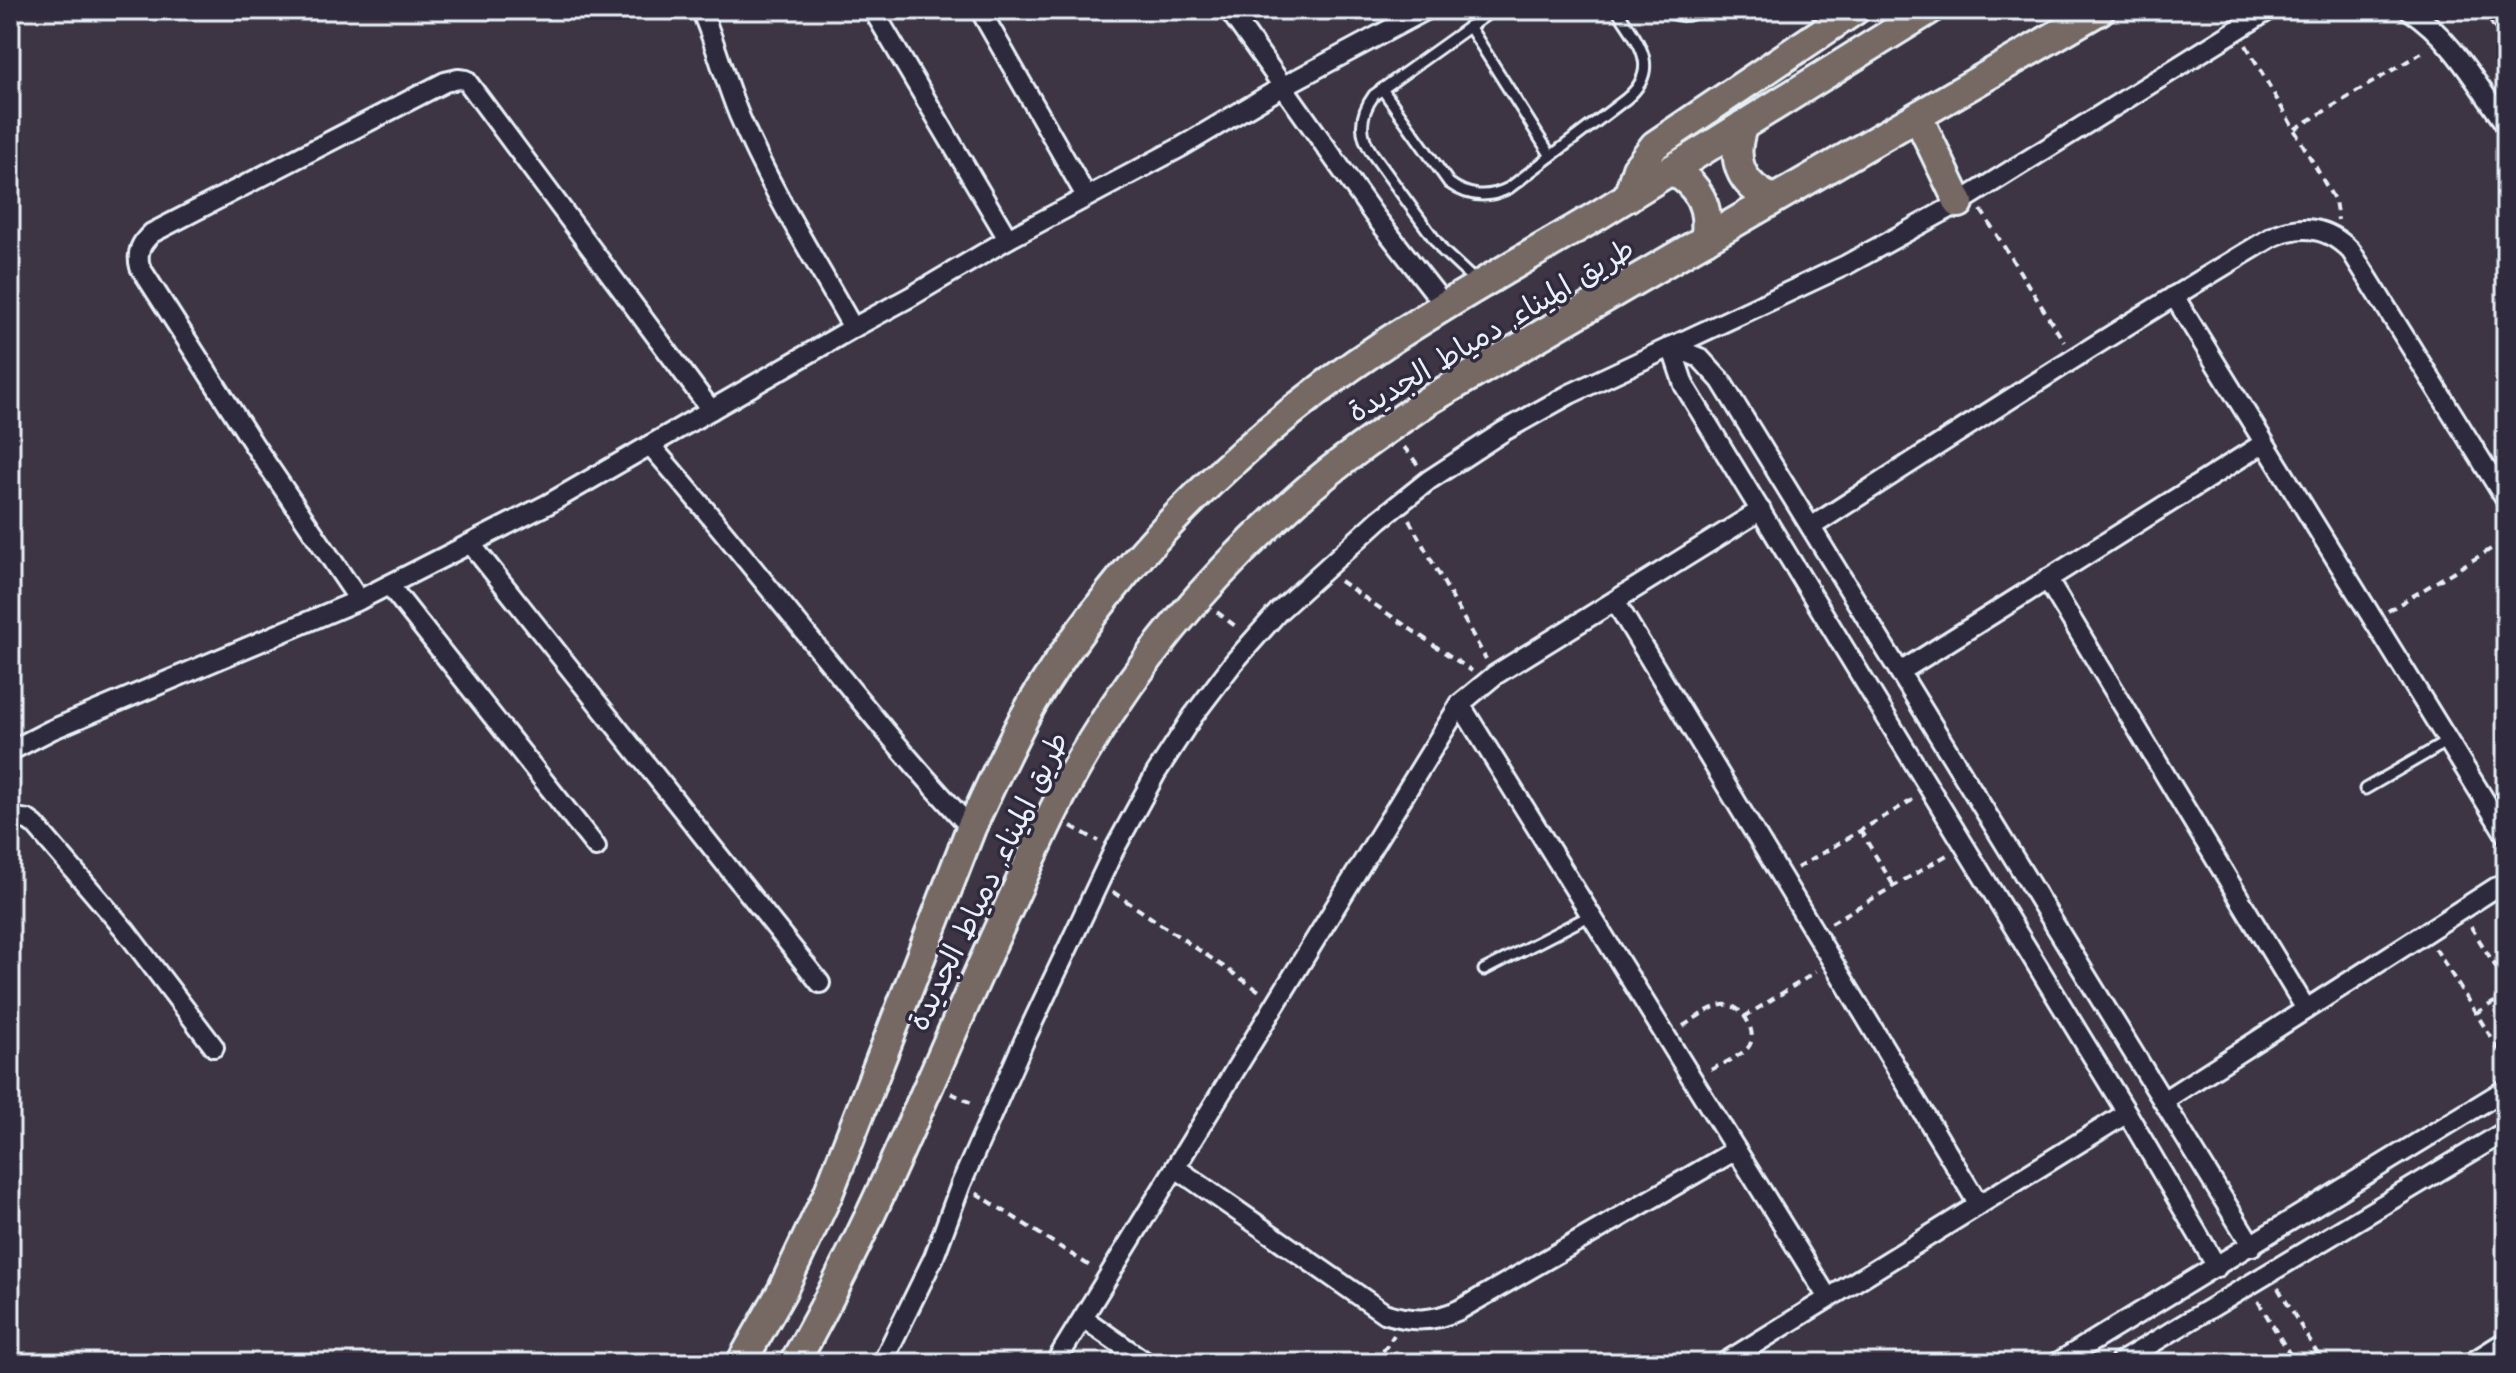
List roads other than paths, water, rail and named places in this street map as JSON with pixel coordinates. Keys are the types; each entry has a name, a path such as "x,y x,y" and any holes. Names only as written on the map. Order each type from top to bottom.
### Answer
{"main road":[{"path":"1628,197 1637,168 1655,145 1855,10"},
{"name":"طريق الميناء, دمياط الجديدة","path":"741,1363 782,1291 828,1194 971,828 1025,716 1072,643 1125,574 1184,510 1247,449 1313,394 1384,344 1929,10"},
{"name":"طريق الميناء, دمياط الجديدة","path":"794,1363 817,1323 868,1217 1051,815 1092,742 1136,675 1241,551 1300,496 1429,400 2100,10"},
{"path":"2501,10 2506,18"},
{"path":"1918,117 1965,199"},
{"path":"1743,125 1737,150 1738,163 1751,186 1773,199"},
{"path":"1671,170 1699,193 1707,216 1705,240"}],"street":[{"path":"701,10 738,114 758,156 853,328"},
{"path":"873,10 1008,239"},
{"path":"980,10 1086,196"},
{"path":"1229,10 1374,215 1446,307"},
{"path":"10,751 51,730 359,600 548,504 1008,239 1181,147 1282,87 1426,10"},
{"path":"882,1363 934,1257 992,1113 1114,850 1156,773 1193,716 1279,611 1323,569 1429,480 1504,431 1557,401 1846,265 1965,199 2269,10"},
{"path":"2409,10 2444,39 2506,125"},
{"path":"359,600 254,445 140,267 138,253 152,233 445,82 466,80 711,410"},
{"path":"1811,527 2174,296 2287,230 2302,228 2317,229 2332,235 2351,251 2506,500"},
{"path":"2174,296 2506,835"},
{"path":"1671,346 1684,385 2127,1113 2217,1267"},
{"path":"1671,346 1686,351 1712,369 2252,1246"},
{"path":"1900,672 2264,443"},
{"path":"650,445 717,521 793,620 914,767 971,828"},
{"path":"1055,1363 1460,704 1491,678 1761,510"},
{"path":"471,544 820,983"},
{"path":"2047,579 2306,1009"},
{"path":"389,585 596,847"},
{"path":"1615,601 1979,1205"},
{"path":"1460,704 1828,1298"},
{"path":"10,817 28,820 35,825 125,930 214,1047"},
{"path":"2163,1101 2506,881"},
{"path":"2057,1363 2506,1089"},
{"path":"1724,1363 2127,1113"},
{"path":"2119,1363 2506,1131"},
{"path":"1176,1168 1384,1313 1404,1320 1423,1321 1442,1318 1459,1310 1736,1150"},
{"path":"1083,1318 1147,1363"},
{"path":"2471,1363 2506,1341"}],"lane":[{"path":"1481,286 1443,251 1366,144 1361,123 1374,95 1493,10"},
{"path":"1382,89 1449,183 1478,196 1499,193 1633,93 1643,77 1645,58 1617,10"},
{"path":"1667,10 1679,16 1688,16 1700,10"},
{"path":"1469,26 1551,156"},
{"path":"2365,789 2448,741"},
{"path":"1484,970 1591,915"}]}
